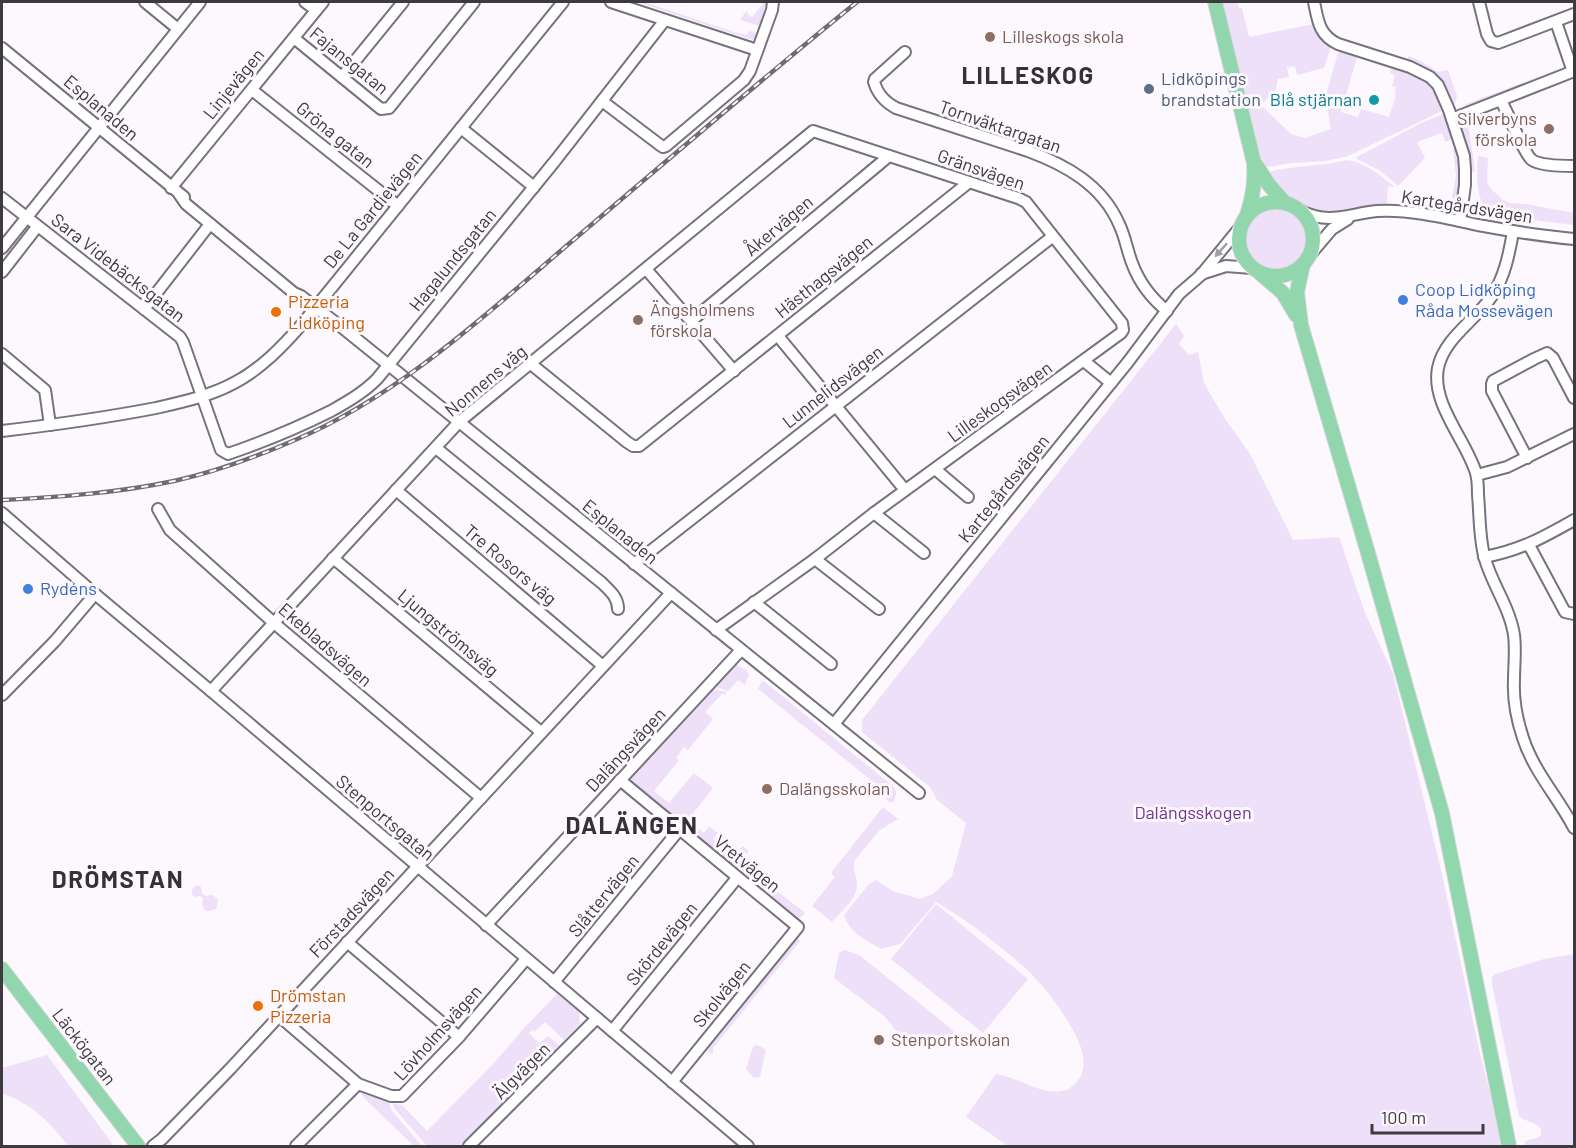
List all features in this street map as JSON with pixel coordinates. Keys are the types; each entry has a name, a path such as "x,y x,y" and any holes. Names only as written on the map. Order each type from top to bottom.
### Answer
{"main road":[{"path":"1215,2 1254,163 1255,187 1239,237 1241,250 1243,256 1255,269 1283,293 1302,325"},
{"path":"1254,163 1285,203 1301,211 1312,233 1312,245 1297,292 1302,325 1442,813 1509,1146"},
{"path":"1244,221 1260,205 1272,202 1285,203"},
{"path":"1255,269 1267,275 1278,276 1294,271 1306,260"},
{"name":"Läckögatan","path":"2,969 138,1146"}],"street":[{"path":"145,2 178,29"},
{"path":"2,248 200,2"},
{"path":"305,2 320,6"},
{"path":"342,77 403,2"},
{"name":"Fajansgatan","path":"294,38 381,109 385,109 389,108 474,2"},
{"name":"De La Gardievägen","path":"2,431 111,417 172,404 235,383 258,367 291,337 563,2"},
{"path":"611,2 757,50"},
{"path":"602,101 663,147 666,146 744,80 750,71 773,2"},
{"path":"1314,2 1322,31 1329,39 1410,67 1424,73 1438,85 1464,156 1466,169 1460,221"},
{"path":"1479,2 1489,39 1498,43 1575,14"},
{"name":"Linjevägen","path":"175,191 320,6"},
{"name":"Hagalundsgatan","path":"219,445 221,450 228,454 278,436 319,417 361,393 377,380 534,187 665,20"},
{"path":"1452,119 1574,72 1556,22"},
{"name":"Esplanaden","path":"2,48 175,191 189,200 297,290 314,307 919,793"},
{"name":"Tornväktargatan","path":"906,52 875,79 874,82 880,96 896,108 1028,151 1049,159 1079,176 1100,194 1113,212 1139,280 1158,304 1167,311"},
{"name":"Gröna gatan","path":"252,90 398,206"},
{"path":"1501,100 1531,160 1539,163 1575,166"},
{"path":"461,128 534,187"},
{"name":"Gränsvägen","path":"814,130 1022,200 1122,323"},
{"name":"Nonnens väg","path":"211,690 459,422 814,130"},
{"name":"Åkervägen","path":"691,321 889,156"},
{"name":"Hästhagsvägen","path":"531,364 627,442 636,446 643,443 734,371 968,183"},
{"name":"Esplanaden","path":"175,191 186,204 294,293 301,296"},
{"name":"Sara Videbäcksgatan","path":"2,198 180,337 219,445"},
{"name":"Kartegårdsvägen","path":"1301,211 1324,219 1397,211 1513,232 1575,239"},
{"name":"Kartegårdsvägen","path":"1306,260 1332,229 1354,215"},
{"name":"Kartegårdsvägen","path":"834,724 1111,383 1179,294 1201,274 1244,221"},
{"path":"144,309 210,224"},
{"path":"2,272 37,226"},
{"path":"1513,232 1506,265 1493,294 1450,343 1438,369 1437,383 1442,402 1477,474 1484,557 1513,630 1514,691 1521,734 1542,778 1575,828"},
{"name":"Lunnelidsvägen","path":"634,564 1052,237"},
{"name":"Kartegårdsvägen","path":"1201,274 1227,266 1255,269"},
{"path":"646,269 734,371"},
{"name":"Lilleskogsvägen","path":"716,630 1084,361 1121,333 1122,323"},
{"path":"778,336 905,490"},
{"path":"1527,458 1492,391 1493,381 1547,353 1553,358 1575,399"},
{"path":"2,354 45,390 50,425"},
{"path":"1084,361 1111,383"},
{"path":"1477,474 1507,468 1575,434"},
{"path":"436,448 602,583 614,595 618,602 618,609"},
{"path":"935,469 968,497"},
{"name":"Tre Rosors väg","path":"396,490 603,666"},
{"name":"Ekebladsvägen","path":"158,509 170,530 274,623 481,798"},
{"name":"Stenportsgatan","path":"2,513 748,1146"},
{"path":"874,513 924,553"},
{"path":"1484,557 1529,545 1575,520"},
{"path":"1529,545 1565,612 1575,614"},
{"name":"Ljungströmsväg","path":"333,558 541,732"},
{"path":"815,559 879,609"},
{"name":"Förstadsvägen","path":"153,1146 279,1016 671,593"},
{"path":"2,695 55,641 95,594"},
{"path":"753,602 831,664"},
{"name":"Dalängsvägen","path":"486,925 741,650"},
{"name":"Vretvägen","path":"620,780 798,927"},
{"name":"Slåttervägen","path":"554,982 679,830"},
{"name":"Skördevägen","path":"612,1031 737,878"},
{"name":"Skolvägen","path":"672,1082 798,927"},
{"path":"347,942 459,1037"},
{"name":"Lövholmsvägen","path":"279,1016 358,1084 391,1096 402,1096 459,1037 526,959"},
{"name":"Älgvägen","path":"469,1146 597,1018"},
{"path":"296,1146 358,1084"}],"green space":[{"path":"637,2 644,2 734,32 747,35 749,31 757,33 753,40"},
{"path":"760,2 767,3 759,26 740,20 746,11 752,17 763,4"},
{"path":"1220,2 1237,2 1239,8 1242,8 1249,37 1314,24 1331,46 1324,68 1297,75 1295,66 1287,67 1289,77 1278,79 1276,89 1261,105 1291,134 1305,138 1331,129 1328,112 1330,100 1326,95 1338,53 1344,50 1358,54 1341,112 1358,117 1361,109 1389,117 1396,95 1396,87 1392,86 1395,75 1390,73 1392,65 1417,74 1433,86 1444,110 1348,156 1326,161 1262,168"},
{"path":"1408,56 1438,72 1448,70 1457,96 1455,104 1435,78 1408,61"},
{"path":"1557,70 1558,72 1467,109 1465,106 1466,104"},
{"path":"1446,113 1454,137 1445,141 1442,133 1417,142 1425,158 1398,186 1379,170 1357,159 1421,123"},
{"path":"1465,118 1468,123 1475,170 1473,172 1470,171 1462,137"},
{"path":"1453,149 1458,150 1461,170 1457,204 1451,203 1456,176"},
{"path":"1478,156 1488,158 1487,182 1502,199 1509,203 1574,213 1574,225 1533,220 1485,209 1478,189"},
{"path":"1347,160 1367,167 1395,187 1388,186 1387,204 1337,214 1311,211 1291,200 1265,173 1327,164"},
{"path":"1270,206 1282,206 1294,211 1304,221 1309,239 1307,252 1294,267 1282,272 1270,272 1258,267 1248,257 1243,245 1243,233 1248,221 1258,211"},
{"name":"Dalängsskogen","path":"1176,324 1184,336 1179,344 1189,355 1198,352 1204,383 1223,416 1250,454 1293,540 1339,537 1365,613 1393,673 1442,874 1501,1146 1008,1146 966,1117 996,1074 1054,1092 1073,1086 1083,1069 1083,1058 1080,1044 1064,1015 1034,976 1025,968 971,925 936,902 900,944 881,949 854,931 844,915 868,885 876,880 893,891 920,899 933,894 952,876 966,823 937,800 930,787 862,732 862,720"},
{"path":"737,665 749,674 745,685 738,680 728,691 715,686 731,668"},
{"path":"762,681 895,788 894,802 889,802 884,797 887,793 758,689"},
{"path":"712,689 727,692 725,695 722,694 705,712 713,719 688,750 684,747 676,758 679,760 654,791 669,803 694,773 713,788 688,820 704,833 709,826 718,833 713,839 734,856 743,846 749,851 735,868 632,784 630,779"},
{"path":"883,807 898,819 880,830 855,860 857,890 848,905 832,922 812,906 835,877 831,873"},
{"path":"747,862 755,869 753,872 805,913 799,919 740,871"},
{"path":"197,885 201,887 205,896 212,895 217,898 216,909 206,911 202,905 203,898 192,895 192,889"},
{"path":"936,904 1028,979 983,1033 891,959"},
{"path":"797,939 801,940 713,1048 713,1054 709,1053 708,1045"},
{"path":"844,950 859,955 948,1026 954,1032 950,1040 938,1048 921,1039 899,1034 884,1016 834,978 839,953"},
{"path":"1574,954 1574,1146 1525,1146 1525,1141 1541,1135 1541,1129 1519,1116 1492,977 1495,974 1544,959"},
{"path":"557,994 579,1012 580,1024 564,1040 545,1022 534,1032 532,1030 529,1033 539,1043 548,1036 559,1045 556,1051 461,1146 427,1146 395,1109 393,1103 402,1105 427,1131"},
{"path":"755,1045 766,1050 760,1077 754,1078 746,1069"},
{"path":"47,1055 114,1146 68,1146 39,1114 12,1097 2,1094 2,1068"},
{"path":"360,1092 389,1102 392,1111 422,1146 414,1146"}],"railway":[{"path":"2,500 110,491 189,477 235,464 295,440 368,402 403,379 469,329 746,93 857,2"}],"place":[{"name":"Lilleskogs skola","path":"990,37"},
{"name":"Lidköpings brandstation","path":"1149,89"},
{"name":"Blå stjärnan","path":"1374,100"},
{"name":"Silverbyns förskola","path":"1549,129"},
{"name":"Coop Lidköping Råda Mossevägen","path":"1403,300"},
{"name":"Pizzeria Lidköping","path":"276,312"},
{"name":"Ängsholmens förskola","path":"638,320"},
{"name":"Rydéns","path":"28,589"},
{"name":"Dalängsskolan","path":"767,789"},
{"name":"Drömstan Pizzeria","path":"258,1006"},
{"name":"Stenportskolan","path":"879,1040"}],"district":[{"name":"LILLESKOG","path":"1028,76"},
{"name":"DALÄNGEN","path":"632,826"},
{"name":"DRÖMSTAN","path":"118,880"}]}
